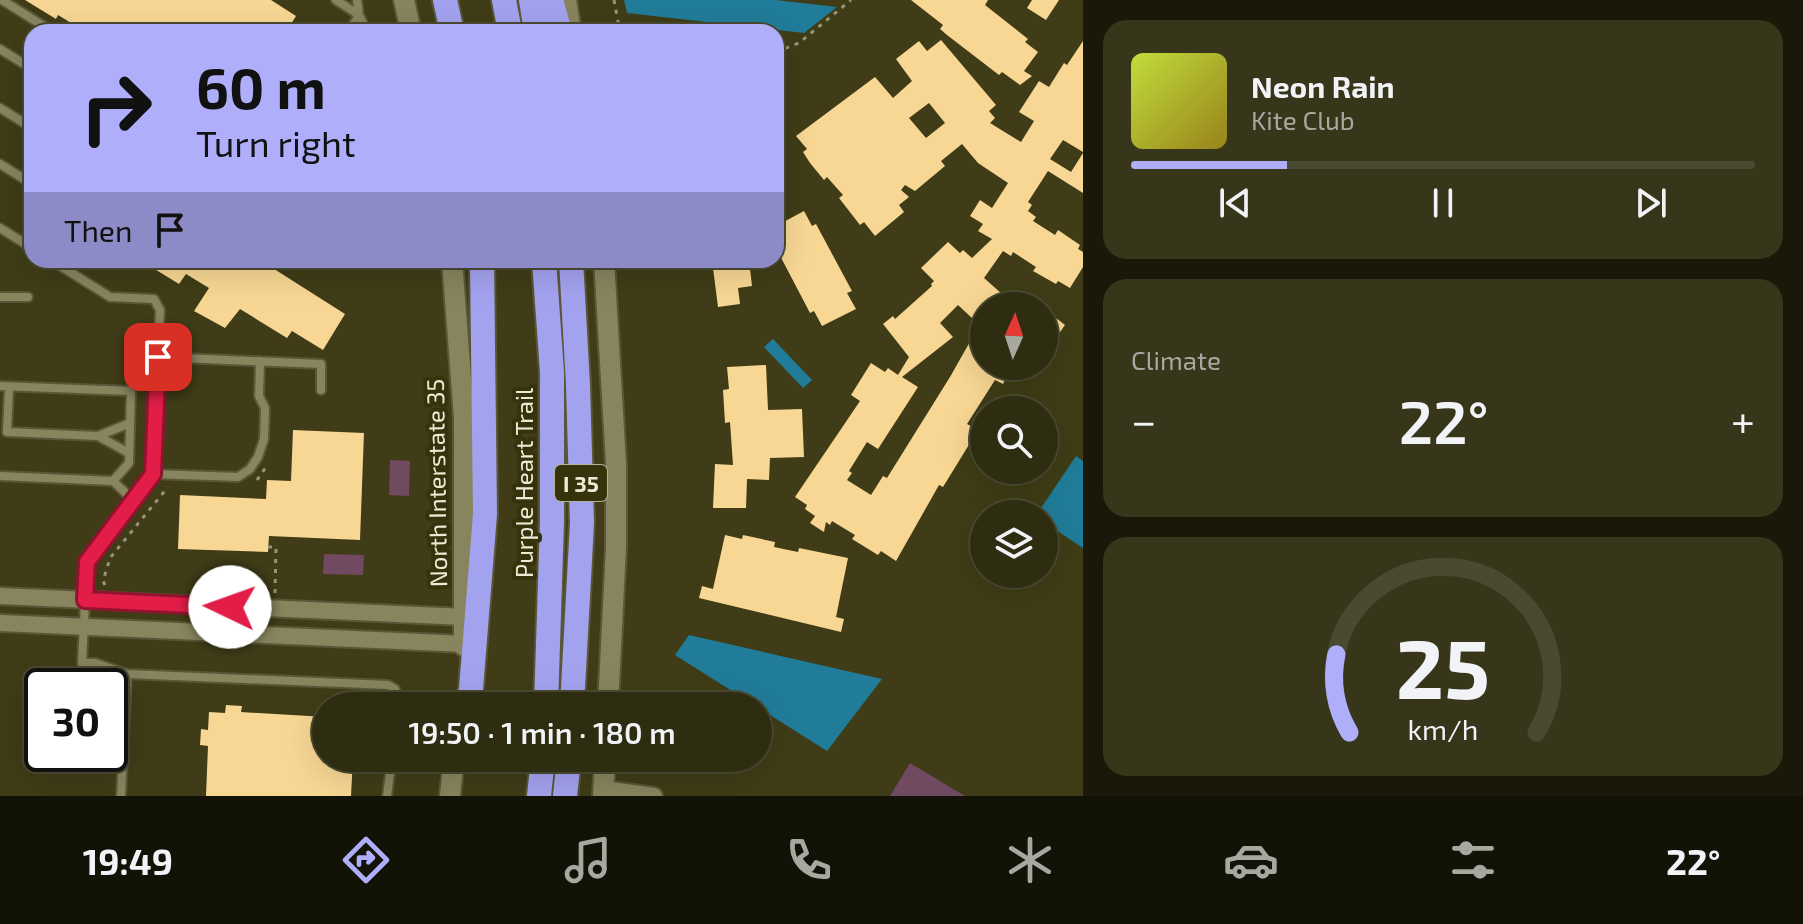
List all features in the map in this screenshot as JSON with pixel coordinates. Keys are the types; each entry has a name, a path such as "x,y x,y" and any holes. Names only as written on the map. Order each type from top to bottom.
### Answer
{"highway":[{"path":"445,0 450,24"},
{"path":"504,0 508,24"},
{"path":"531,0 535,24"},
{"path":"551,0 558,24"},
{"path":"470,692 485,514 482,268"},
{"name":"Purple Heart Trail","path":"545,268 552,372 552,522 546,692"},
{"name":"I 35","path":"571,268 582,523 573,692"},
{"path":"539,796 542,772"},
{"path":"565,796 568,772"}],"main road":[{"path":"404,0 409,24"},
{"path":"566,0 570,24"},
{"name":"North Interstate 35","path":"453,268 464,418 465,644 460,692"},
{"path":"604,268 616,464 616,547 609,692"},
{"path":"450,796 453,772"},
{"path":"603,792 604,772"}],"street":[{"path":"0,596 465,617"},
{"path":"0,623 465,644"},
{"path":"603,792 634,791 654,796"}],"lane":[{"path":"2,0 40,24"},
{"path":"336,0 359,15"},
{"path":"357,0 363,24"},
{"path":"354,24 359,15"},
{"path":"0,49 24,64"},
{"path":"0,108 24,123"},
{"path":"0,164 24,179"},
{"path":"0,228 24,243"},
{"path":"64,268 110,297 154,299 160,310 153,474 87,562 82,663 110,668"},
{"path":"0,297 28,297"},
{"path":"158,357 321,364 321,390"},
{"path":"153,474 238,477 250,469 264,439 265,408 259,396 260,361"},
{"path":"113,481 129,463 131,391 4,386 7,432 98,436 130,423"},
{"path":"98,436 129,453"},
{"path":"0,476 113,481 133,500"},
{"path":"128,674 388,685 396,692"},
{"path":"121,796 122,772"},
{"path":"387,796 390,772"}],"path":[{"path":"614,0 618,24"},
{"path":"784,49 799,43 851,0"},
{"path":"251,484 261,478 268,457"},
{"path":"107,589 103,581 110,558 171,484 176,483"},
{"path":"268,547 276,547 275,593"}],"shaded area":[{"path":"390,460 410,461 409,496 389,495"},
{"path":"324,554 364,555 363,575 323,574"},
{"path":"910,763 965,796 890,796"}],"water":[{"path":"624,0 776,0 837,7 804,33 784,31 784,24 724,24 627,13"},
{"path":"773,339 812,380 803,388 764,347"},
{"path":"1076,456 1083,461 1083,548 1058,531 1058,500 1046,500"},
{"path":"689,635 882,679 827,751 772,716 772,692 734,692 675,655"}],"building":[{"path":"25,0 271,0 296,16 291,24 73,24 58,15 56,19"},
{"path":"911,0 988,0 985,5 1028,39 1025,42 1038,52 1024,71 1032,76 1020,85 1002,72 999,75 947,35 940,29 943,25"},
{"path":"1032,0 1059,0 1046,20 1027,8"},
{"path":"941,40 996,105 989,111 995,118 990,123 1021,142 1034,121 1019,112 1039,81 1049,87 1083,41 1083,152 1063,140 1050,159 1071,172 1083,153 1083,193 1048,171 1028,202 1032,205 1028,211 1036,217 1033,221 1055,235 1058,230 1080,245 1078,249 1083,252 1083,267 1070,288 1033,271 1036,267 1013,252 1011,256 1003,251 984,278 1000,292 970,292 970,316 958,305 940,323 953,337 902,377 918,387 878,449 867,442 849,471 852,473 847,480 871,495 883,476 887,478 970,342 970,380 995,380 985,396 970,396 970,419 967,424 970,426 970,443 943,487 939,485 896,561 881,551 878,555 852,539 855,535 832,521 830,525 826,522 824,532 810,523 815,516 805,509 807,505 795,497 860,401 851,395 871,363 885,372 888,368 898,375 909,357 883,324 893,316 895,319 932,286 934,281 921,268 948,242 960,253 963,250 972,258 992,239 978,231 983,224 970,216 980,200 992,208 1008,183 978,163 962,144 941,161 945,166 915,191 905,185 901,190 909,197 899,205 904,212 875,236 864,222 860,225 839,198 843,195 827,177 824,180 810,163 803,152 807,149 796,136 875,77 893,98 912,81 896,59 919,41 927,51","holes":["929,103 945,123 926,138 909,118"]},
{"path":"804,211 812,226 816,224 852,291 847,293 856,309 822,326 814,311 810,313 784,263 784,222"},
{"path":"153,268 273,268 345,314 323,350 292,331 287,338 240,309 225,328 194,311 209,288 186,274 179,284"},
{"path":"713,268 750,268 752,286 738,288 740,304 718,307"},
{"path":"1058,320 1065,325 1058,335"},
{"path":"766,365 768,410 802,409 804,457 770,458 769,480 747,479 746,508 713,508 715,464 733,465 730,422 725,423 723,390 729,389 727,367"},
{"path":"293,430 364,433 360,540 269,536 268,552 178,549 180,495 266,499 267,480 291,481"},
{"path":"725,535 742,539 743,535 775,542 774,547 798,552 799,548 848,558 836,617 844,619 841,632 699,598 702,586 713,589"},
{"path":"226,705 242,706 241,712 312,716 312,772 352,772 351,796 206,796 208,746 200,745 201,729 208,730 209,712 225,713"}],"route":[{"path":"158,357 153,474 91,554 87,562 85,600 230,607"}]}
